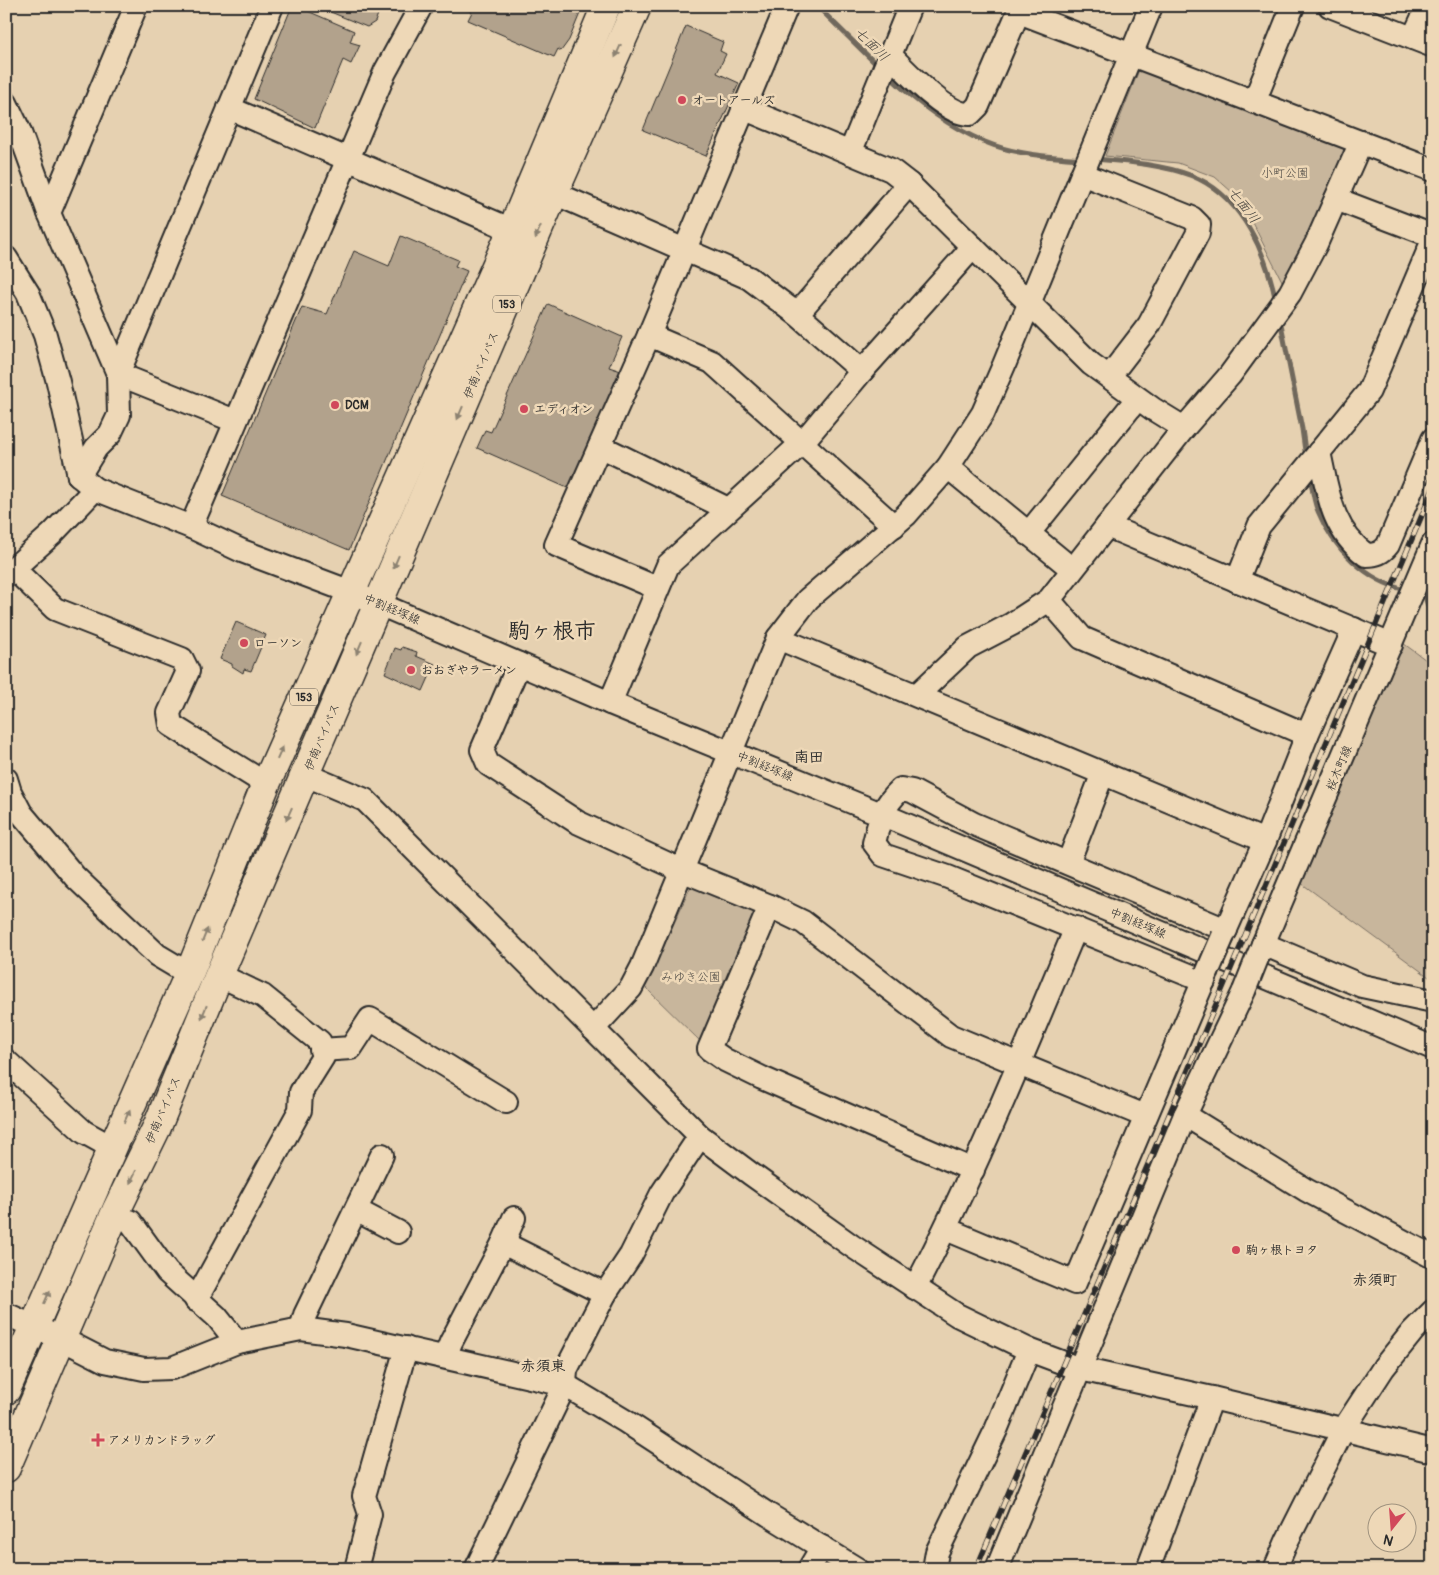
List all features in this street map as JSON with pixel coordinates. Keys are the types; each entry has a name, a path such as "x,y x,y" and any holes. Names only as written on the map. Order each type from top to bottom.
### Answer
{"highway":[{"name":"153","path":"6,1390 189,974 266,784 512,230 606,6"},
{"name":"伊南バイパス","path":"6,1468 116,1211 157,1127 219,975 554,193 637,6"}],"street":[{"path":"49,213 136,6"},
{"path":"266,784 171,725 169,713 188,672 182,659 56,609 10,572 52,534 87,483 96,448 110,434 118,416 118,374 272,6"},
{"path":"191,527 385,72 421,6"},
{"path":"657,588 556,545 649,335 787,6"},
{"path":"850,153 910,6"},
{"path":"592,1029 631,988 642,967 778,638 808,599 906,515 948,467 983,412 1151,6"},
{"path":"1254,102 1293,6"},
{"path":"1330,6 1423,42 1428,6"},
{"path":"889,58 931,95 957,112 970,114 978,106 1020,9 1131,55 1433,170"},
{"path":"6,103 20,130 49,213 118,374 235,421"},
{"path":"229,108 512,230"},
{"path":"743,108 891,170 909,184 1091,364 1138,399 1184,428"},
{"path":"916,694 968,647 1012,624 1049,600 1072,568 1184,428 1230,375 1270,323 1316,244 1361,142"},
{"path":"1083,172 1192,218 1199,225 1198,233 1149,325 1109,377"},
{"path":"797,314 909,184"},
{"path":"554,193 749,278 797,314 862,371"},
{"path":"1336,199 1433,236"},
{"path":"610,703 668,565 802,442 862,371 973,247"},
{"path":"1237,581 1259,526 1369,391 1430,254"},
{"path":"6,258 28,293 45,335 87,483"},
{"path":"649,335 712,362 894,526"},
{"path":"1028,534 1138,399"},
{"path":"1318,454 1332,510 1342,531 1358,549 1366,555 1374,555 1383,552 1388,545 1433,439"},
{"path":"600,446 728,509"},
{"path":"948,467 1072,568"},
{"name":"中割経塚線","path":"87,483 242,551 351,592 610,703 881,814 1433,1048"},
{"path":"1107,526 1391,645"},
{"name":"桜木町線","path":"997,1569 1185,1115 1244,991 1433,544"},
{"path":"1049,600 1082,638 1307,735"},
{"path":"946,1229 1075,1283 1265,841 1307,735 1354,629"},
{"path":"778,638 1265,841"},
{"path":"519,664 482,750 488,764 577,822 681,870 770,906 803,922 951,1036 1146,1116"},
{"path":"1068,863 1103,772"},
{"path":"306,774 365,800 700,1136 759,1180 957,1315 1029,1350 1080,1369 1212,1398 1433,1452"},
{"path":"6,778 10,792 22,813 75,878 157,956 189,974"},
{"path":"1205,977 948,877 883,855 874,843 881,814 890,800 901,789 912,791 974,824 1068,863 1225,933"},
{"path":"770,906 709,1049 725,1060 762,1078 973,1170"},
{"path":"915,1288 946,1229 973,1170 1076,928"},
{"path":"1261,950 1362,986 1433,1001"},
{"path":"196,1300 300,1110 301,1092 323,1057 320,1042 263,996 219,975"},
{"path":"322,1050 351,1048 370,1019 506,1102"},
{"path":"6,1061 84,1132 113,1148"},
{"path":"1185,1115 1306,1190 1433,1257"},
{"path":"476,1569 565,1385 566,1370 605,1294 631,1255 662,1192 700,1136"},
{"path":"301,1329 305,1315 382,1155"},
{"path":"356,1210 398,1232"},
{"path":"445,1357 514,1218"},
{"path":"130,1222 167,1272 217,1317 237,1342"},
{"path":"503,1243 605,1294"},
{"path":"1275,1569 1287,1541 1343,1430 1384,1367 1413,1331 1433,1311"},
{"path":"6,1314 62,1338 105,1361 144,1369 172,1368 237,1342 301,1329 346,1335 565,1385 857,1569"},
{"path":"356,1569 370,1514 364,1496 406,1348"},
{"path":"934,1569 936,1552 996,1430 1029,1350"},
{"path":"1148,1569 1212,1398"},
{"path":"809,1569 822,1547"}],"green space":[{"name":"小町公園","path":"1144,68 1346,143 1350,152 1285,287 1241,200 1215,177 1178,163 1105,156 1139,70"},
{"path":"1400,641 1433,665 1433,980 1301,883"},
{"name":"みゆき公園","path":"691,886 754,907 758,915 703,1044 645,987"}],"building":[{"path":"292,6 354,31 350,42 360,45 351,64 343,60 315,128 254,99"},
{"path":"316,6 381,6 375,22 367,27"},
{"path":"458,6 583,6 569,40 561,51 558,49 554,57 468,20 472,12"},
{"path":"686,26 723,42 720,51 726,54 717,73 739,83 706,156 643,130"},
{"name":"DCM","path":"401,236 458,260 455,266 467,271 349,550 222,496 302,307 327,314 354,251 389,266"},
{"path":"548,304 622,337 609,367 621,371 572,490 477,448 485,430 491,432"},
{"path":"236,622 266,635 251,671 244,669 243,673 232,666 232,664 220,659"},
{"path":"402,647 417,652 416,656 435,664 423,691 385,673 395,648 401,650"}],"waterway":[{"name":"七面川","path":"817,6 878,66"},
{"name":"七面川","path":"888,75 934,113 959,129 985,142 1021,153 1083,159"},
{"name":"七面川","path":"1094,159 1162,167 1188,174 1215,189 1229,201 1251,231 1266,265 1276,301"},
{"name":"七面川","path":"1280,319 1306,458"},
{"name":"七面川","path":"1310,474 1318,511 1332,538 1365,571 1391,586 1406,590"},
{"name":"七面川","path":"1420,592 1424,593 1433,622"}],"railway":[{"path":"976,1569 1433,489"}],"place":[{"name":"オートアールズ","path":"682,100"},
{"name":"DCM","path":"335,405"},
{"name":"エディオン","path":"524,409"},
{"name":"ローソン","path":"244,643"},
{"name":"おおぎやラーメン","path":"411,670"},
{"name":"駒ヶ根トヨタ","path":"1236,1250"},
{"name":"アメリカンドラッグ","path":"98,1440"}],"district":[{"name":"駒ヶ根市","path":"552,630"},
{"name":"南田","path":"809,757"},
{"name":"赤須町","path":"1375,1280"},
{"name":"赤須東","path":"543,1366"}]}
